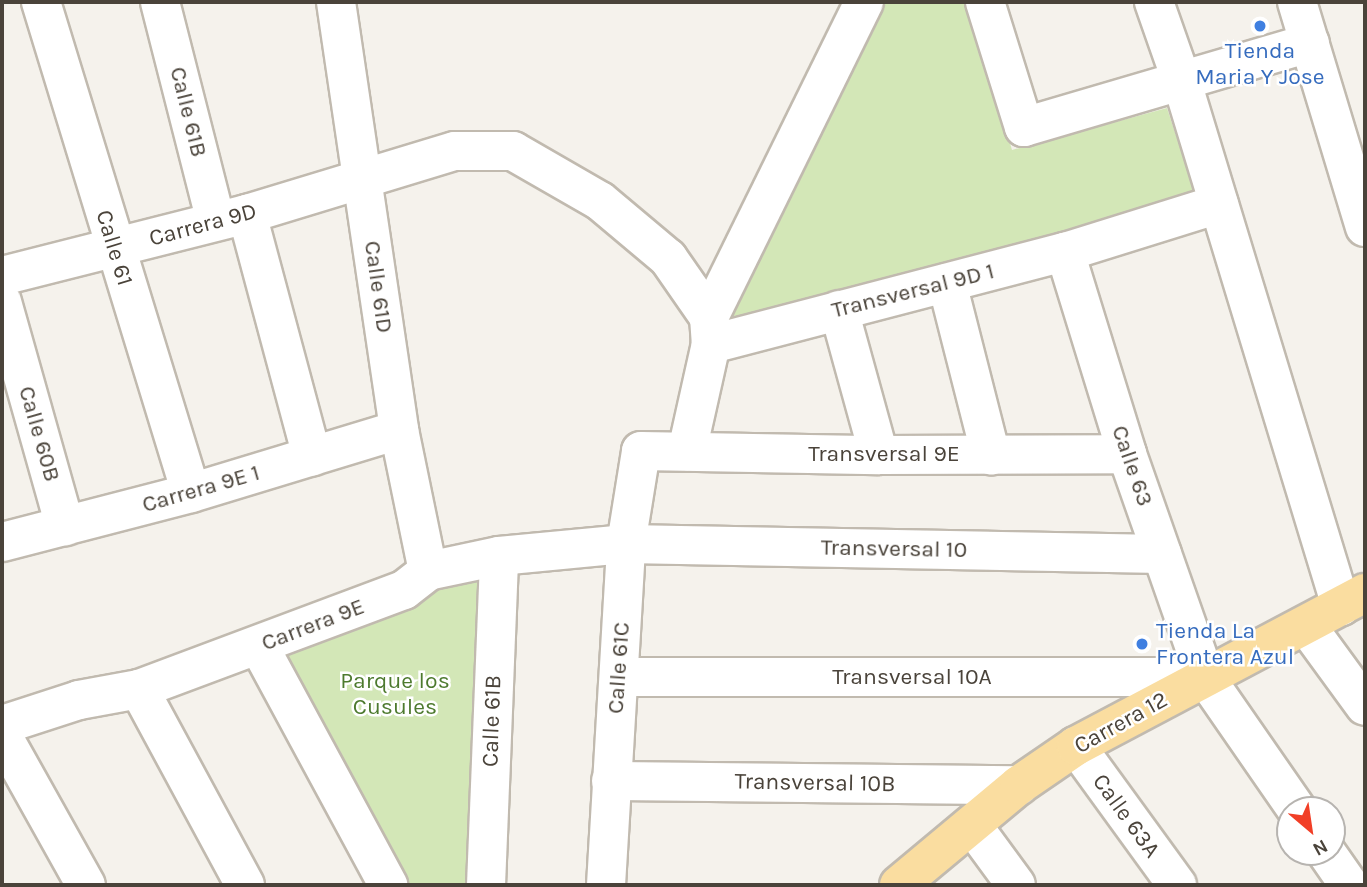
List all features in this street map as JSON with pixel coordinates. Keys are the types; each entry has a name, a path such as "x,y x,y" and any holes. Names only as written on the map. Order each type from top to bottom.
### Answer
{"main road":[{"name":"Carrera 12","path":"900,885 1019,785 1076,746 1353,600"}],"street":[{"name":"Calle 61","path":"41,2 114,249 191,493"},
{"name":"Calle 61B","path":"160,2 312,456"},
{"name":"Calle 61D","path":"336,2 399,430 428,571"},
{"path":"687,451 710,331 864,2"},
{"path":"985,2 1024,127 1310,43"},
{"path":"1154,2 1181,79 1219,204 1353,600"},
{"path":"1297,2 1310,43 1350,116 1365,227"},
{"name":"Carrera 9D","path":"2,276 231,217 455,151 513,151 600,201 668,258 710,331"},
{"name":"Transversal 9D 1","path":"710,331 839,310 1065,252 1219,204"},
{"name":"Calle 63","path":"1065,252 1127,454 1205,677 1287,796"},
{"path":"947,283 991,455"},
{"name":"Calle 60B","path":"2,302 65,526"},
{"path":"839,310 879,456"},
{"name":"Carrera 9E 1","path":"2,542 191,493 399,430"},
{"name":"Transversal 9E","path":"641,451 879,456 1127,454"},
{"name":"Calle 61C","path":"606,885 625,544 641,451"},
{"name":"Carrera 9E","path":"2,724 79,700 139,689 259,646 404,590 428,571 499,556 625,544"},
{"name":"Transversal 10","path":"625,544 1163,554"},
{"name":"Calle 61B","path":"486,885 499,556"},
{"path":"1306,625 1365,706"},
{"path":"259,646 388,885"},
{"name":"Transversal 10A","path":"619,677 1205,677"},
{"path":"139,689 244,885"},
{"path":"2,735 11,778 86,885"},
{"name":"Calle 63A","path":"1076,746 1177,885"},
{"name":"Transversal 10B","path":"611,781 1019,785"},
{"path":"972,825 1016,885"},
{"path":"1336,866 1349,885"}],"green space":[{"path":"880,2 968,2 1012,150 1167,108 1197,199 720,340"},
{"name":"Parque los Cusules","path":"486,570 473,885 396,885 273,649"}],"place":[{"name":"Tienda Maria Y Jose","path":"1260,26"},
{"name":"Tienda La Frontera Azul","path":"1142,644"}]}
